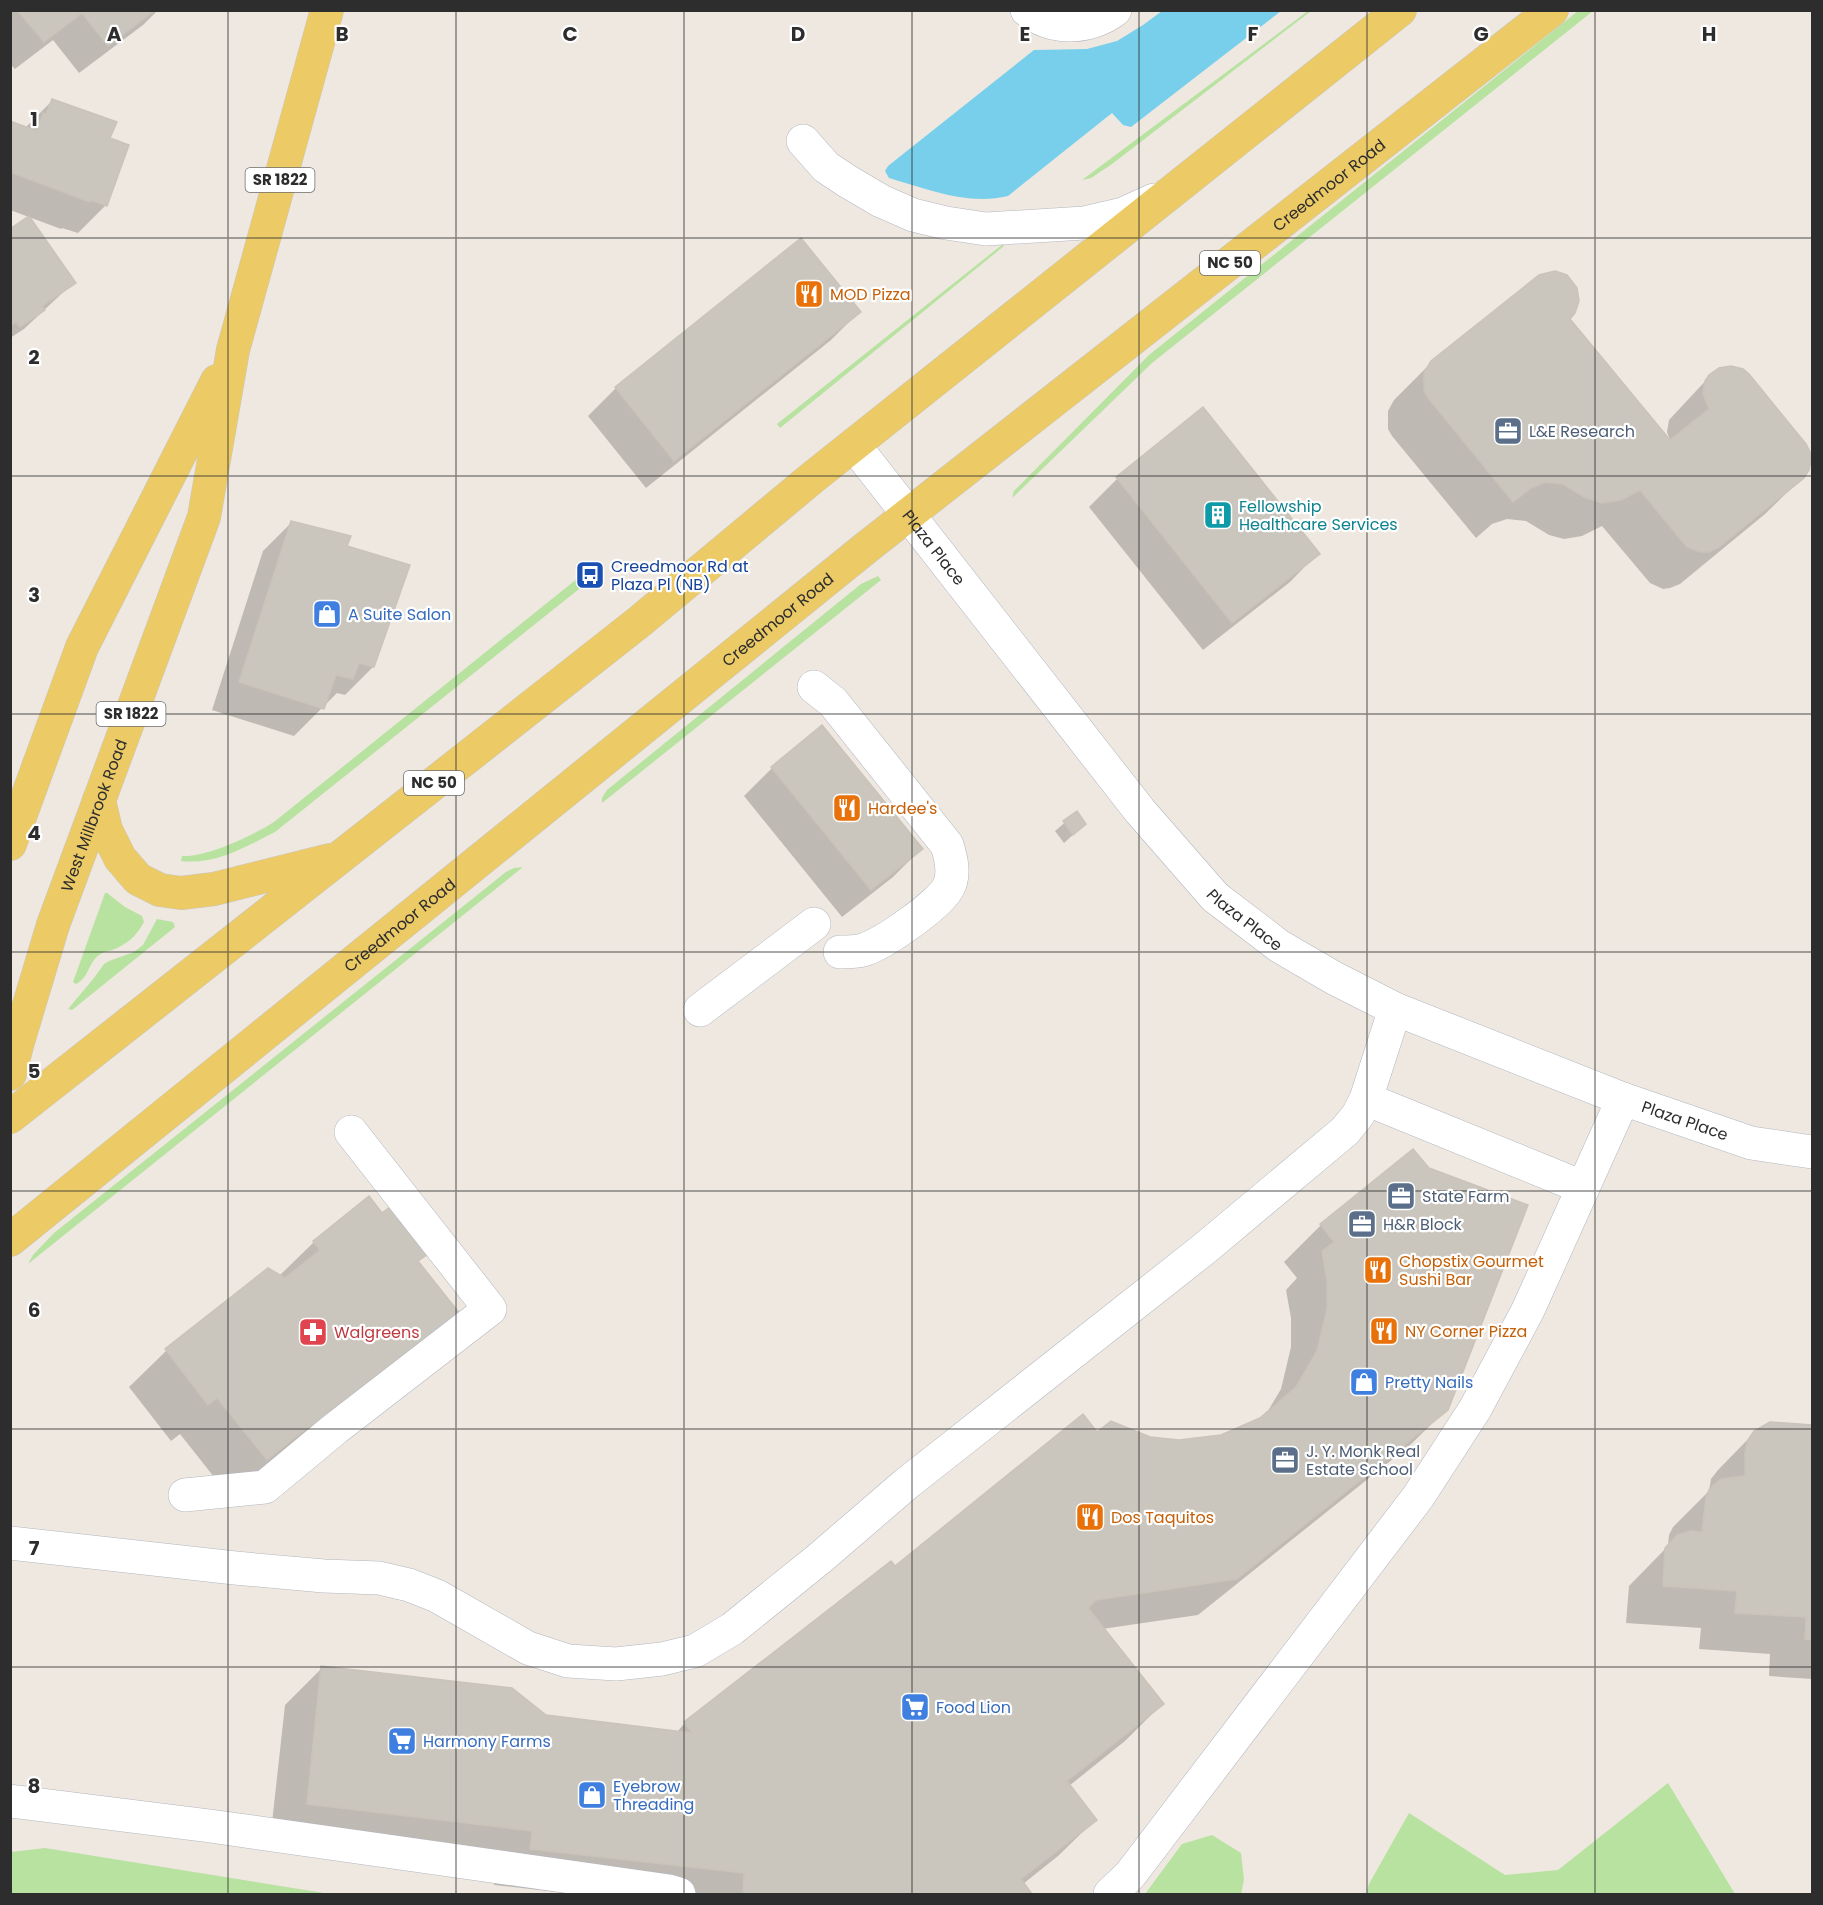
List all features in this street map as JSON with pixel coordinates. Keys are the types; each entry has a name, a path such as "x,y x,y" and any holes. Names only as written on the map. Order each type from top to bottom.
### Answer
{"main road":[{"name":"West Millbrook Road","path":"10,1074 53,925 204,517 233,350 327,10"},
{"name":"NC 50","path":"10,1117 639,622 854,445 1401,10"},
{"name":"Creedmoor Road","path":"10,1240 908,516 1552,10"},
{"name":"West Millbrook Road","path":"10,844 82,647 233,350"},
{"path":"99,800 106,830 120,858 138,879 160,890 182,893 214,889 340,857"}],"street":[{"path":"1027,10 1055,24 1080,26 1115,10"},
{"path":"803,141 826,167 846,181 913,216 986,229 1084,223 1123,214 1167,195"},
{"name":"Plaza Place","path":"854,445 1140,811 1215,897 1279,946 1334,978 1395,1009 1623,1099 1751,1143 1812,1152"},
{"path":"814,687 833,702 947,845 952,861 949,886 941,897 880,943 861,951 840,952"},
{"path":"700,1010 814,924"},
{"path":"10,1543 235,1568 389,1580 437,1596 528,1648 568,1661 616,1664 663,1659 695,1651 732,1629 906,1484 1204,1249 1345,1131 1358,1115 1366,1099 1395,1009"},
{"path":"1366,1099 1582,1186"},
{"path":"1110,1894 1130,1875 1418,1497 1475,1409 1528,1310 1623,1099"},
{"path":"185,1495 266,1487 336,1428 490,1309 351,1132"},
{"path":"10,1801 210,1826 679,1894"}],"green space":[{"path":"1311,11 1112,164 1091,178 1082,180"},
{"path":"1578,11 1593,11 1152,363 1012,498 1014,491 1149,355"},
{"path":"1003,244 1004,246 780,428 777,424"},
{"path":"593,566 599,573 275,832 218,858 194,862 181,861 182,856 216,850 274,822"},
{"path":"878,576 881,580 602,803 607,790 861,584"},
{"path":"523,867 28,1264 33,1255 54,1233 506,872"},
{"path":"105,893 142,916 144,922 127,942 95,958 84,978 76,984 73,982"},
{"path":"157,919 173,922 175,927 72,1010 68,1009 104,964 134,952 143,945"},
{"path":"1668,1783 1735,1894 1366,1894 1369,1884 1409,1813 1505,1875 1558,1870"},
{"path":"1212,1835 1241,1853 1244,1880 1241,1894 1145,1894 1182,1844"},
{"path":"45,1848 330,1894 11,1894 11,1852"}],"water":[{"path":"1162,11 1281,11 1131,127 1123,125 1112,113 1008,196 993,199 963,198 889,178 885,171 888,166 1034,50 1087,49 1117,41"}],"building":[{"path":"17,10 155,10 108,46 82,13 44,42"},
{"path":"52,99 117,122 110,138 129,145 107,206 91,200 90,202 10,172 10,121 37,131 43,113 46,114"},
{"path":"29,216 76,283 42,306 45,310 20,327 16,322 10,326 10,229"},
{"path":"801,238 861,312 674,461 615,387"},
{"path":"1555,271 1567,275 1577,288 1579,301 1570,319 1670,440 1709,409 1703,394 1705,381 1709,375 1719,368 1731,366 1743,369 1806,444 1811,461 1804,478 1719,547 1709,552 1700,552 1687,547 1640,490 1621,500 1602,503 1586,498 1563,484 1545,482 1531,488 1513,502 1429,399 1424,391 1424,373 1431,361 1539,275"},
{"name":"Fellowship Healthcare Services","path":"1203,407 1320,554 1232,623 1116,477"},
{"name":"A Suite Salon","path":"291,521 351,536 347,546 410,565 374,667 359,663 353,679 336,675 324,709 239,682"},
{"name":"Hardee's","path":"822,725 923,849 871,890 771,767"},
{"path":"1077,811 1086,824 1073,835 1063,821"},
{"path":"1413,1149 1429,1168 1528,1205 1448,1410 1237,1579 1096,1600 1088,1608 1164,1704 1067,1781 1097,1820 1021,1879 1032,1894 743,1894 744,1873 530,1849 532,1831 307,1804 321,1666 512,1688 546,1715 692,1733 684,1722 891,1561 895,1566 1083,1414 1097,1432 1111,1421 1150,1437 1179,1440 1221,1435 1260,1418 1296,1387 1317,1351 1327,1309 1327,1281 1322,1251 1334,1242 1320,1224"},
{"name":"Walgreens","path":"369,1196 382,1213 390,1207 428,1254 418,1261 460,1314 314,1431 311,1425 267,1460 217,1398 208,1405 165,1349 268,1268 285,1278 320,1250 313,1241"},
{"path":"1770,1422 1812,1425 1812,1640 1805,1639 1806,1617 1735,1613 1737,1591 1663,1586 1665,1548 1677,1535 1691,1531 1702,1532 1706,1497 1710,1488 1721,1479 1745,1476 1745,1452 1748,1440 1754,1431"}],"place":[{"name":"MOD Pizza","path":"809,294"},
{"name":"L&E Research","path":"1508,431"},
{"name":"Fellowship Healthcare Services","path":"1218,515"},
{"name":"Creedmoor Rd at Plaza Pl (NB)","path":"590,575"},
{"name":"A Suite Salon","path":"327,614"},
{"name":"Hardee's","path":"847,808"},
{"name":"State Farm","path":"1401,1196"},
{"name":"H&R Block","path":"1362,1224"},
{"name":"Chopstix Gourmet Sushi Bar","path":"1378,1270"},
{"name":"NY Corner Pizza","path":"1384,1331"},
{"name":"Walgreens","path":"313,1332"},
{"name":"Pretty Nails","path":"1364,1382"},
{"name":"J. Y. Monk Real Estate School","path":"1285,1460"},
{"name":"Dos Taquitos","path":"1090,1517"},
{"name":"Food Lion","path":"915,1707"},
{"name":"Harmony Farms","path":"402,1741"},
{"name":"Eyebrow Threading","path":"592,1795"}]}
